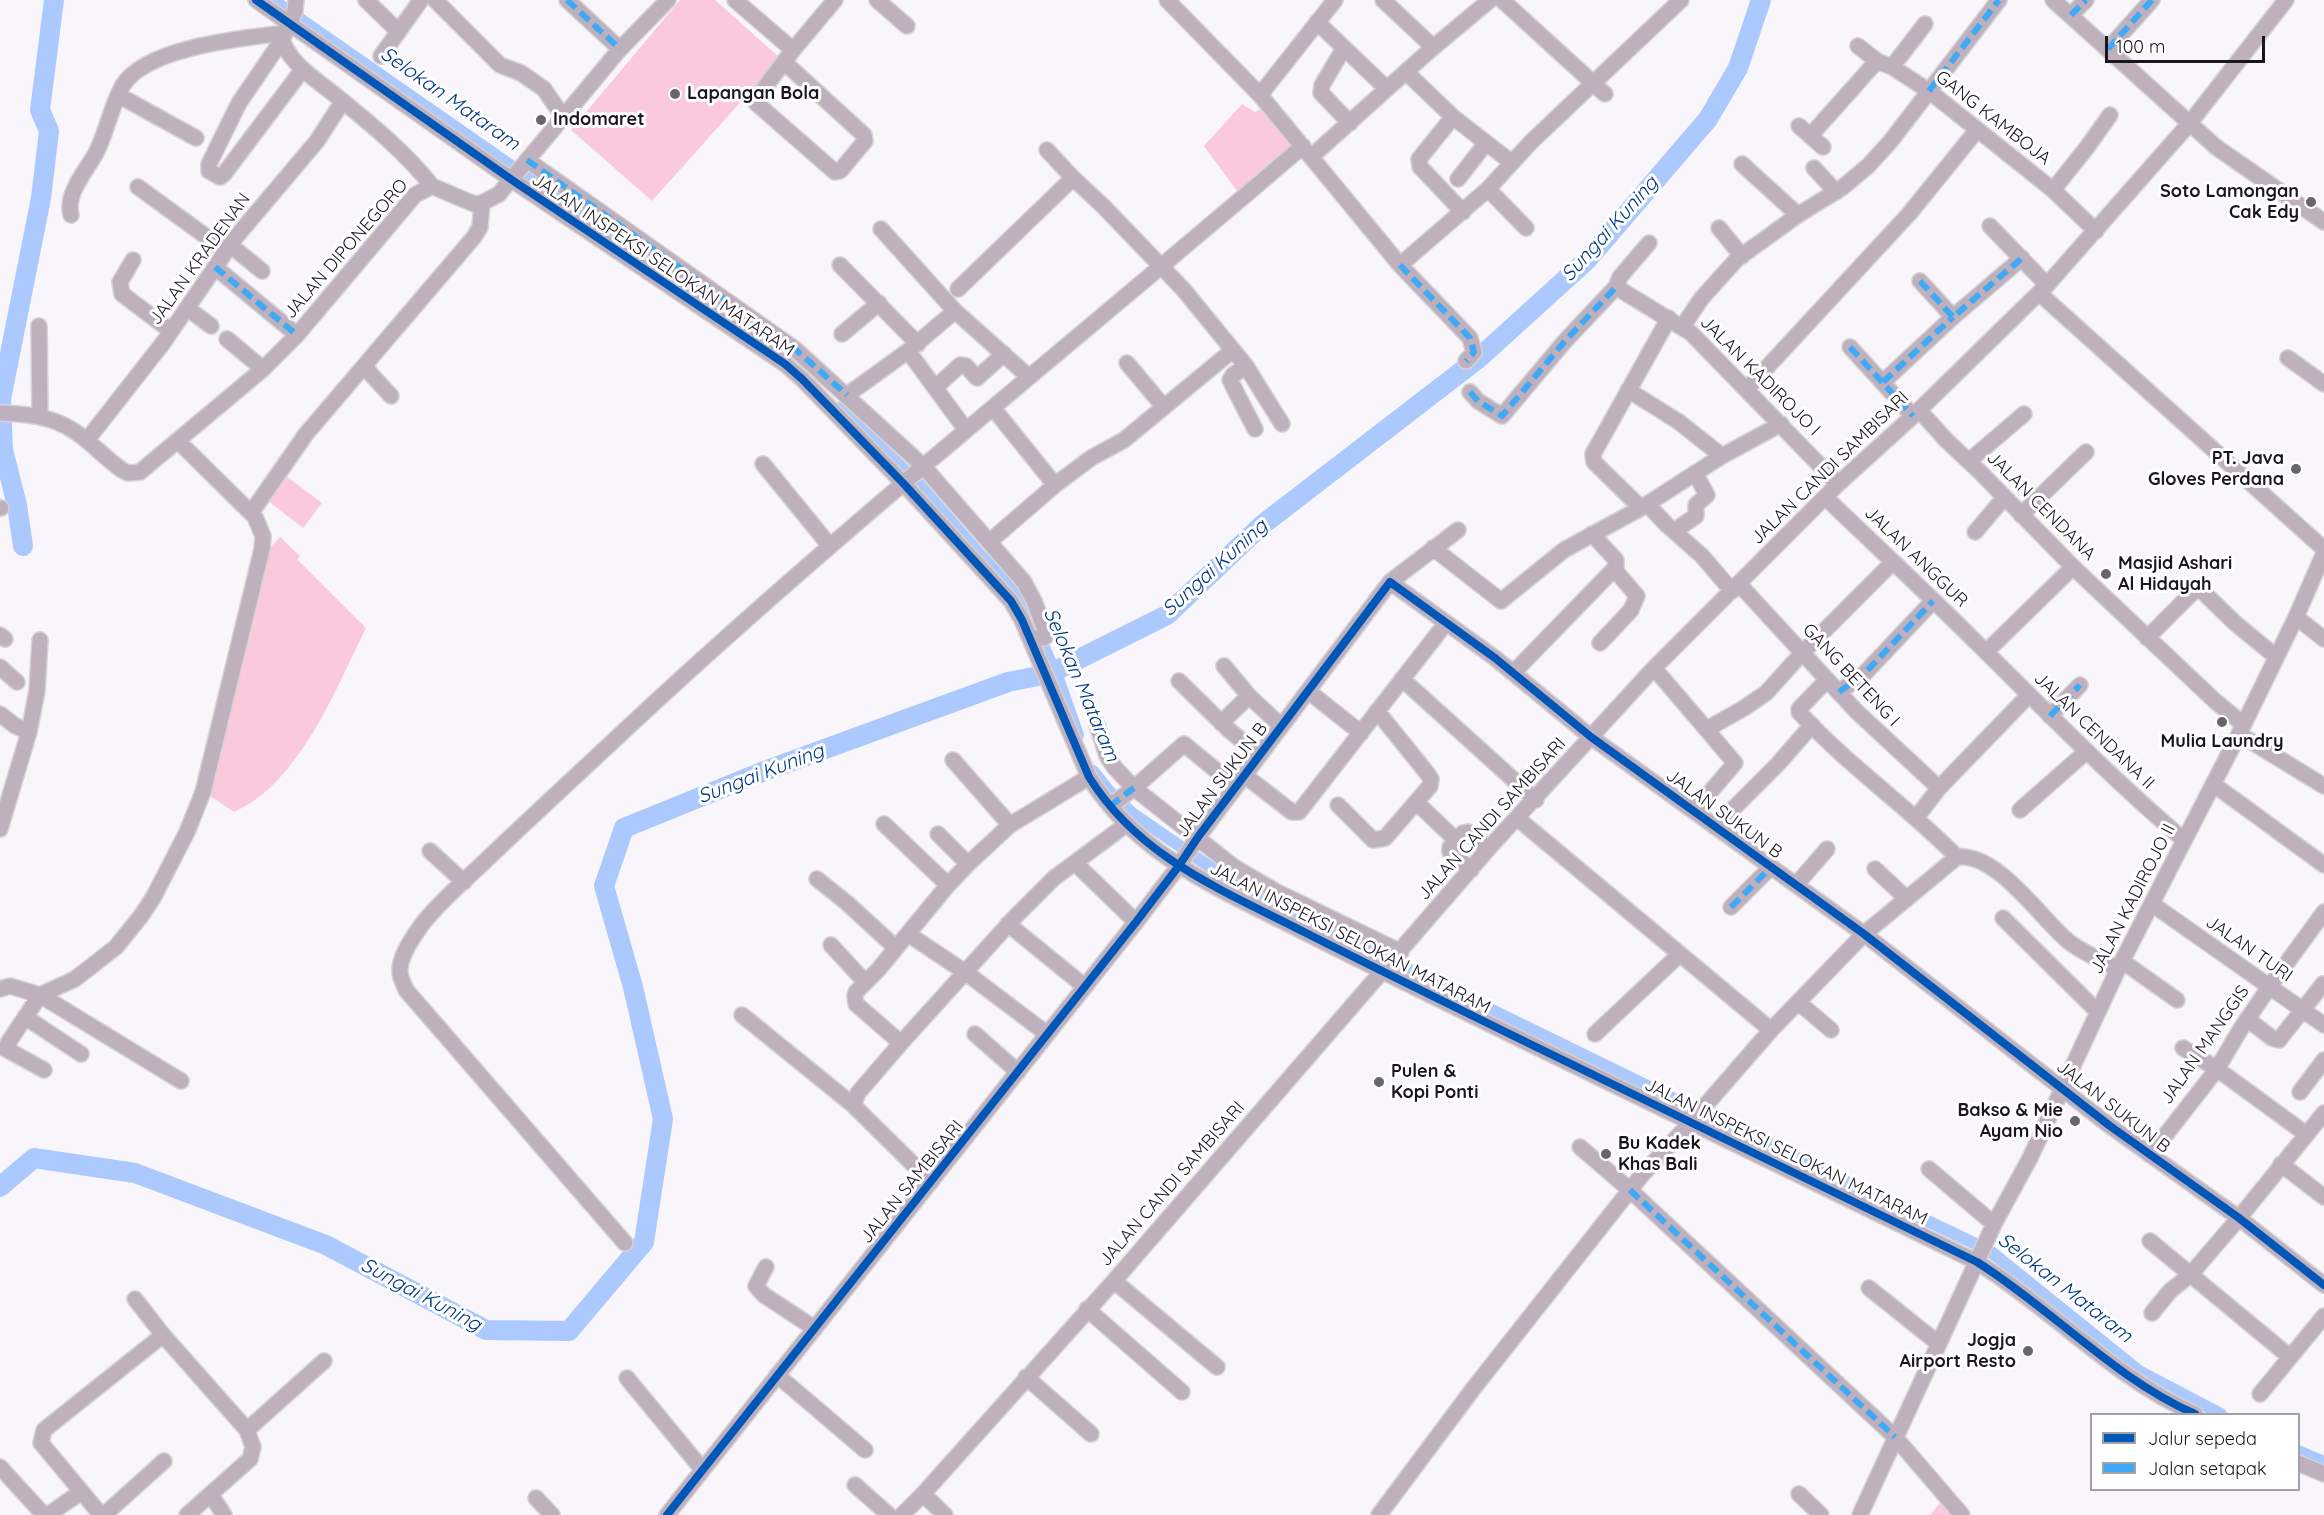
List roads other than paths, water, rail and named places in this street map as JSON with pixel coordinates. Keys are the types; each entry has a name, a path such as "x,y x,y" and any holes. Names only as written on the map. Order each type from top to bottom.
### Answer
{"street":[{"name":"JALAN INSPEKSI SELOKAN MATARAM","path":"256,0 519,170 785,364 904,481 1011,601 1035,640 1054,695 1089,777 1120,798 1127,824 1180,863 1219,891 1979,1258 2131,1379 2193,1413"},
{"path":"366,0 398,31"},
{"path":"381,56 422,0"},
{"path":"435,0 500,65 521,73 544,89 564,116"},
{"path":"567,0 620,49"},
{"path":"735,0 788,56 864,135 865,141 842,170 835,172 756,103 756,99 788,56 835,0"},
{"path":"877,0 907,26"},
{"path":"1167,0 1260,95 1400,265 1470,338 1474,352 1466,361"},
{"path":"1260,95 1335,0"},
{"path":"1383,0 1433,47"},
{"path":"625,1243 406,990 400,973 402,958 421,926 464,882 687,672 904,481 1161,268 1307,152 1350,123 1433,47 1490,0"},
{"path":"1502,0 1605,94"},
{"path":"1400,265 1488,189 1511,162 1592,82 1681,0"},
{"path":"1683,326 1701,299 1742,256 1798,215 1836,192 1868,166 1890,142 1999,0"},
{"path":"2053,0 2217,147 2324,222"},
{"path":"2071,15 2086,0"},
{"path":"2108,49 2152,0"},
{"path":"251,513 306,434 474,237 480,227 483,203 499,194 620,49 663,2"},
{"name":"JALAN CANDI SAMBISARI","path":"902,1515 1114,1281 1400,954 1488,849 1536,800 1654,668 1838,484 1916,413 2043,289 2096,231 2189,123 2281,2"},
{"path":"289,21 239,103 209,166 209,171 219,176 224,174 303,69"},
{"path":"289,21 287,52 303,69 408,158 432,186"},
{"path":"71,215 69,201 108,127 118,95 133,72 180,51 289,21"},
{"path":"1317,22 1387,89"},
{"path":"1892,67 1925,24"},
{"name":"GANG KAMBOJA","path":"1858,46 1877,61 1892,67 1929,90 2053,190 2096,231"},
{"path":"1344,48 1321,89 1324,97 1350,123"},
{"path":"1823,147 1805,131 1877,61"},
{"path":"1406,72 1453,117 1511,162"},
{"path":"118,95 196,138"},
{"name":"JALAN KRADENAN","path":"87,440 171,331 187,308 199,281 215,267 228,248 317,141 343,101"},
{"path":"2053,190 2110,115"},
{"path":"1453,117 1419,159 1419,163 1463,212"},
{"path":"1747,389 1909,214 1977,130"},
{"path":"1458,179 1486,143"},
{"path":"1047,150 1183,289 1246,366 1282,424"},
{"path":"1742,164 1798,215"},
{"path":"1814,168 1836,192"},
{"path":"519,170 795,349 847,395 922,467 1024,582 1047,635 1035,640"},
{"path":"958,289 1073,178"},
{"name":"JALAN DIPONEGORO","path":"87,440 122,470 135,474 140,472 263,369 297,335 415,195 432,186 474,204 483,203"},
{"path":"138,187 262,271"},
{"path":"1488,189 1526,228"},
{"path":"1990,226 2022,258 2043,289 2324,551"},
{"path":"1719,228 1742,256"},
{"path":"881,229 955,311 1029,377"},
{"path":"1470,392 1478,401 1502,416 1565,341 1616,287 1620,277 1649,243"},
{"path":"1883,381 2022,258"},
{"path":"133,260 120,282 122,294 171,331"},
{"path":"840,265 879,303 913,347 935,388 966,430"},
{"path":"215,267 297,335"},
{"path":"1920,281 1953,317"},
{"name":"JALAN KADIROJO I","path":"1616,287 1683,326 1782,424 1838,484"},
{"path":"842,334 879,303"},
{"path":"187,308 211,326"},
{"path":"847,395 913,347 955,311"},
{"path":"1669,318 1628,390 1679,422 1722,456"},
{"path":"39,326 40,417"},
{"path":"227,339 263,369"},
{"name":"JALAN CENDANA","path":"1850,347 2241,729 2324,786"},
{"path":"989,542 1055,485 1091,458 1124,440 1233,350"},
{"path":"935,388 960,365 966,366 977,378 1004,354"},
{"path":"2288,358 2324,384"},
{"path":"1127,363 1163,406"},
{"path":"366,364 369,372 391,396"},
{"path":"1246,366 1230,380 1255,429"},
{"name":"GANG BETENG I","path":"1628,390 1594,449 1592,458 1597,465 1736,587 1803,652 1877,733 1939,788"},
{"path":"993,408 1055,485"},
{"path":"0,413 40,417 59,422 87,440"},
{"path":"1969,461 2024,414"},
{"path":"1433,548 1501,601 1564,550 1644,506 1722,456 1782,424"},
{"path":"44,1070 3,1053 40,995 75,979 116,947 153,898 196,812 262,549 262,529 251,513 178,441"},
{"path":"2021,514 2086,452"},
{"path":"763,464 830,546"},
{"path":"1674,531 1696,516 1696,505 1707,495 1695,473"},
{"name":"JALAN ANGGUR","path":"1825,497 1983,649"},
{"path":"1975,532 2004,498"},
{"path":"1390,582 1458,530"},
{"path":"1513,673 1617,565 1616,560 1592,534"},
{"name":"JALAN KADIROJO II","path":"1860,1515 1991,1231 2030,1158 2120,965 2296,617 2324,551"},
{"path":"1707,729 1766,693 1803,652 1893,562"},
{"path":"1983,649 2073,567"},
{"path":"1600,643 1631,610 1637,596 1614,569"},
{"name":"JALAN SUKUN B","path":"1180,863 1194,841 1390,582 1513,673 1591,737 1864,934 2150,1155 2239,1218 2324,1285"},
{"path":"2147,638 2196,589 2200,589 2235,623 2276,656"},
{"path":"1839,692 1865,673 1934,601"},
{"path":"2296,617 2324,639"},
{"path":"1120,798 1184,744 1292,812 1299,812 1446,623"},
{"path":"0,830 29,732 38,691 40,640"},
{"name":"JALAN CENDANA II","path":"1983,649 2028,696 2146,808 2184,840"},
{"path":"1224,666 1249,696 1281,726"},
{"path":"0,667 17,682"},
{"path":"1654,668 1735,764 1694,811"},
{"path":"1402,679 1536,800"},
{"path":"1827,680 1799,711 1957,857"},
{"path":"1179,681 1221,723 1260,755"},
{"path":"2050,716 2080,685"},
{"path":"1308,690 1361,733"},
{"path":"1221,723 1249,696"},
{"path":"1916,818 1939,788 2028,696"},
{"path":"1338,805 1373,840 1378,841 1385,838 1430,786 1431,779 1377,711"},
{"path":"0,714 14,725 29,732"},
{"path":"1097,725 1107,756 1115,768 1120,798"},
{"path":"1715,827 1778,764 1812,725"},
{"path":"2020,810 2087,751"},
{"path":"952,760 1010,825"},
{"path":"901,1043 856,1004 855,996 968,864 1010,825 1089,777"},
{"path":"2213,784 2324,865"},
{"path":"1120,798 1275,891 1400,954"},
{"path":"1417,803 1456,840"},
{"path":"1517,818 1771,1030"},
{"path":"884,824 948,885"},
{"path":"853,1105 858,1093 1008,924 1054,878 1127,824"},
{"path":"1471,870 1450,852 1450,847 1463,833 1468,832 1488,849"},
{"path":"938,834 968,864"},
{"path":"1796,885 1827,849"},
{"path":"430,851 464,882"},
{"path":"1379,1515 1473,1389 1629,1190 1771,1030 1864,934 1957,857 1970,857 1993,868 2013,884 2069,941 2120,965 2177,1000"},
{"path":"1075,863 1136,922"},
{"name":"JALAN SAMBISARI","path":"666,1515 1018,1072 1180,863"},
{"path":"1731,907 1771,867"},
{"path":"1875,868 1906,899"},
{"path":"817,879 855,909 896,948"},
{"name":"JALAN TURI","path":"2152,904 2324,1025"},
{"name":"JALAN MANGGIS","path":"2150,1155 2217,1069 2247,1019 2324,912"},
{"path":"2003,918 2098,1012"},
{"path":"1008,924 1084,986"},
{"path":"908,934 964,972 1047,1034"},
{"path":"831,945 865,982"},
{"path":"1595,1034 1680,954"},
{"path":"2247,1019 2278,1040 2323,984"},
{"path":"0,989 10,986 40,995 181,1081"},
{"path":"1798,1002 1831,1030"},
{"path":"742,1015 853,1105 931,1182"},
{"path":"25,1017 81,1054"},
{"path":"975,1034 1018,1072"},
{"path":"2183,1048 2217,1069 2306,1134"},
{"path":"2300,1092 2324,1060"},
{"path":"2152,1313 2170,1291 2190,1275 2324,1113"},
{"path":"1580,1147 1895,1437 1962,1515"},
{"path":"2281,1164 2324,1197"},
{"path":"1929,1168 1991,1231"},
{"path":"2150,1241 2290,1357"},
{"path":"766,1267 756,1286 764,1295 814,1328"},
{"path":"1114,1281 1217,1367"},
{"path":"1869,1288 1939,1344"},
{"path":"135,1299 163,1335 247,1430 254,1447 250,1459 188,1515"},
{"path":"1087,1309 1182,1392"},
{"path":"2260,1394 2324,1316"},
{"path":"163,1335 44,1430 41,1443 103,1515 164,1461"},
{"path":"247,1430 324,1361"},
{"path":"777,1375 865,1450"},
{"path":"1026,1377 1091,1434"},
{"path":"627,1378 702,1469"},
{"path":"2300,1464 2324,1474"},
{"path":"0,1467 46,1515 81,1492"},
{"path":"855,1485 889,1515"},
{"path":"923,1494 945,1515"},
{"path":"1799,1494 1821,1515"},
{"path":"211,1495 224,1515"},
{"path":"536,1498 552,1515"}],"waterway":[{"path":"23,546 17,505 3,450 1,399 41,198 49,131 40,110 54,0"},
{"name":"Selokan Mataram","path":"273,0 717,309"},
{"name":"Sungai Kuning","path":"0,1187 34,1158 135,1173 326,1245 486,1330 569,1331 644,1242 663,1119 633,987 604,886 624,828 762,772 1008,682 1049,674 1167,615 1262,525 1479,358 1588,259 1708,119 1738,68 1761,0"},
{"name":"Selokan Mataram","path":"840,408 916,481 981,556 1023,600 1059,681 1078,735"},
{"name":"Selokan Mataram","path":"1093,771 1109,791 1132,813 1236,885 1990,1251 2139,1371 2219,1413"},
{"name":"Selokan Mataram","path":"2300,1452 2324,1462"}],"place":[{"name":"Lapangan Bola","path":"675,94"},
{"name":"Indomaret","path":"541,120"},
{"name":"Soto Lamongan Cak Edy","path":"2311,202"},
{"name":"PT. Java Gloves Perdana","path":"2296,469"},
{"name":"Masjid Ashari Al Hidayah","path":"2106,574"},
{"name":"Mulia Laundry","path":"2222,722"},
{"name":"Pulen & Kopi Ponti","path":"1379,1082"},
{"name":"Bakso & Mie Ayam Nio","path":"2075,1121"},
{"name":"Bu Kadek Khas Bali","path":"1606,1154"},
{"name":"Jogja Airport Resto","path":"2028,1351"}]}
